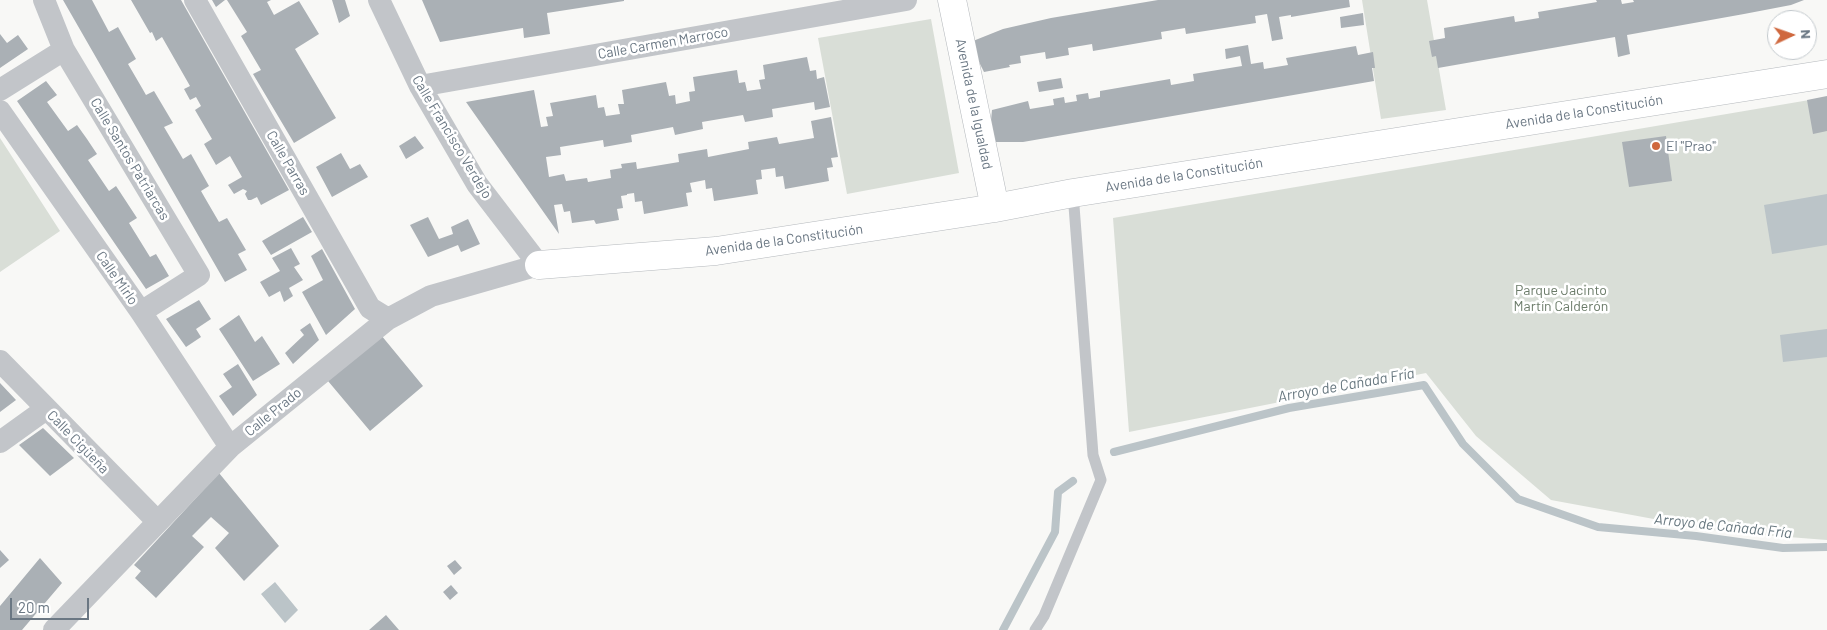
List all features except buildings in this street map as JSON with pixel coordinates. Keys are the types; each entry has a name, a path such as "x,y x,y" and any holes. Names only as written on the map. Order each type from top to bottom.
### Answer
{"street":[{"path":"0,90 64,50 44,0"},
{"name":"Calle Parras","path":"195,0 370,308 388,319"},
{"name":"Calle Francisco Verdejo","path":"380,0 420,86 477,184 540,266"},
{"name":"Calle Carmen Marroco","path":"420,86 906,0"},
{"name":"Avenida de la Igualdad","path":"952,0 995,208"},
{"name":"Calle Santos Patriarcas","path":"64,50 199,275 141,312"},
{"name":"Avenida de la Constitución","path":"540,266 716,251 1827,74"},
{"name":"Calle Mirlo","path":"0,110 141,312 230,447"},
{"name":"Calle Prado","path":"54,630 230,447 388,319 432,296 540,266"},
{"name":"Calle Cigüeña","path":"0,360 158,522"},
{"path":"0,442 46,409"}],"lane":[{"path":"1035,630 1044,616 1101,480 1093,455 1073,193"}],"green space":[{"path":"1362,0 1427,0 1446,110 1381,119"},
{"path":"931,19 959,173 847,194 818,38"},
{"name":"Parque Jacinto Martín Calderón","path":"1827,97 1827,540 1724,532 1551,500 1476,436 1426,373 1129,432 1113,218"},
{"path":"0,138 60,231 0,272"}],"shaded area":[{"path":"1827,194 1827,245 1772,254 1764,205"},
{"path":"1827,329 1827,357 1783,362 1780,335"},
{"path":"275,582 298,610 285,623 261,594"}],"waterway":[{"name":"Arroyo de Cañada Fría","path":"1114,452 1289,408 1424,385 1463,444 1518,499 1598,527 1696,536 1783,548 1827,547"},
{"name":"Arroyo de Cañada Fría","path":"1003,630 1055,532 1058,492 1073,481"}],"place":[{"name":"El \"Prao\"","path":"1656,146"}]}
